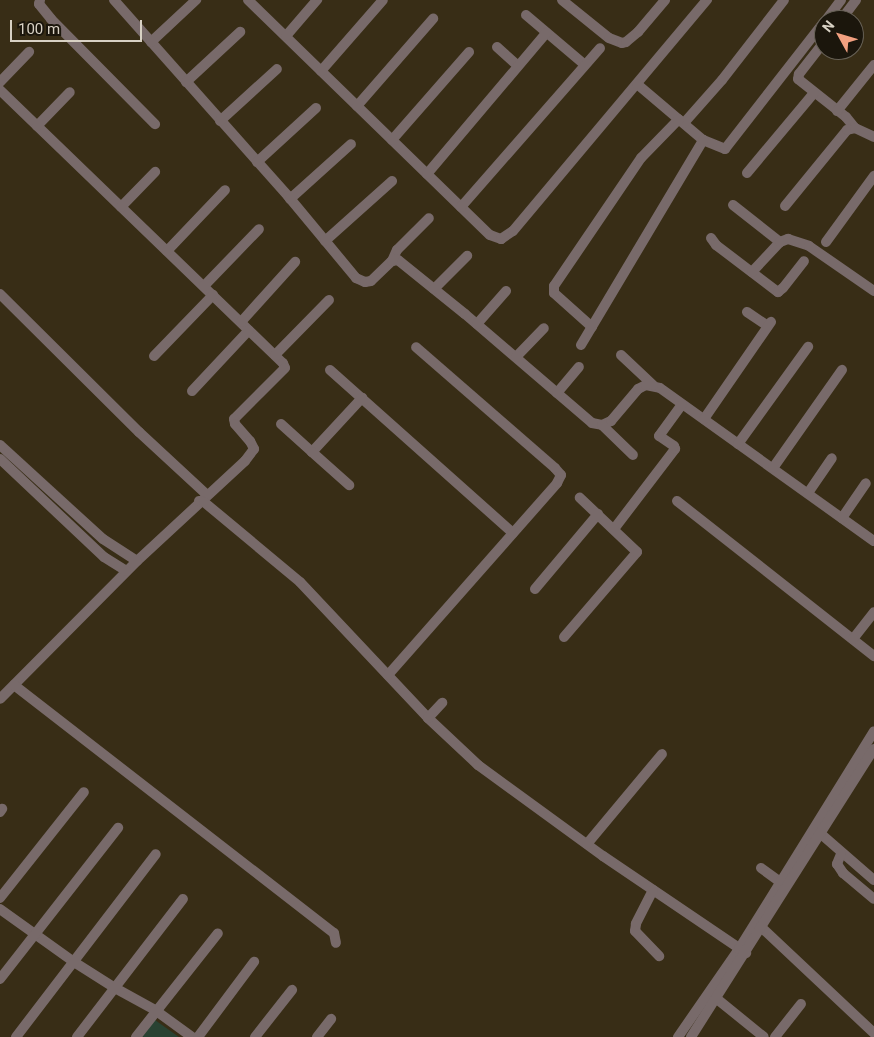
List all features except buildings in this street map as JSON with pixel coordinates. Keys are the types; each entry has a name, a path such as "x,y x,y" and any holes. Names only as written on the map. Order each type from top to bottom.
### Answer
{"street":[{"path":"40,0 39,4 47,15 155,124"},
{"path":"151,42 196,0"},
{"path":"286,36 317,0"},
{"path":"321,71 383,0"},
{"path":"562,0 609,38 622,43 638,32 665,0"},
{"path":"251,1 490,235 501,239 513,231 706,0"},
{"path":"592,327 554,293 554,286 641,158 722,80 784,0"},
{"path":"833,10 841,0"},
{"path":"115,1 290,199 356,278 365,282 371,281 392,261 396,250 429,218"},
{"path":"526,15 585,65"},
{"path":"357,106 433,19"},
{"path":"186,82 240,32"},
{"path":"427,174 546,32"},
{"path":"637,84 703,140 720,149 728,148 814,35"},
{"path":"497,47 518,66"},
{"path":"461,207 600,48"},
{"path":"0,82 29,52"},
{"path":"392,140 469,52"},
{"path":"814,55 799,74 798,80 837,110 855,128 874,137"},
{"path":"837,110 874,66"},
{"path":"220,121 277,69"},
{"path":"0,90 275,354 285,368 234,419 235,424 250,441 254,449 230,476 203,498 126,571 0,699"},
{"path":"37,126 70,92"},
{"path":"747,173 814,93"},
{"path":"257,162 316,108"},
{"path":"786,206 847,130 855,128"},
{"path":"581,345 703,140"},
{"path":"290,199 351,144"},
{"path":"121,207 155,172"},
{"path":"826,242 874,176"},
{"path":"325,240 392,180"},
{"path":"167,250 225,190"},
{"path":"733,205 780,242"},
{"path":"204,286 259,229"},
{"path":"711,238 716,245 778,292 784,288 804,261"},
{"path":"752,272 780,242 788,239 809,246 874,291"},
{"path":"434,288 467,256"},
{"path":"392,261 398,260 434,288 592,423 602,425 633,455"},
{"path":"241,322 296,262"},
{"path":"477,324 506,291"},
{"path":"0,294 203,498 204,502 300,582 428,718 478,765 587,844 742,951"},
{"path":"154,356 213,295"},
{"path":"275,354 329,300"},
{"path":"704,419 769,324 747,312"},
{"path":"516,357 544,328"},
{"path":"192,390 249,330"},
{"path":"388,675 513,534 557,483 561,475 416,346"},
{"path":"738,444 808,347"},
{"path":"621,355 653,386 704,419 874,540"},
{"path":"557,393 578,367"},
{"path":"330,370 513,534"},
{"path":"773,468 842,370"},
{"path":"602,425 611,421 638,389 646,385 653,386"},
{"path":"312,452 362,398"},
{"path":"614,529 675,449 674,446 660,436 682,404"},
{"path":"281,424 349,485"},
{"path":"0,445 103,539 137,561"},
{"path":"808,493 832,458"},
{"path":"0,459 104,557 126,571"},
{"path":"842,518 866,483"},
{"path":"564,638 637,552 580,498"},
{"path":"677,501 874,656"},
{"path":"536,589 598,514"},
{"path":"853,639 874,612"},
{"path":"14,685 327,927 334,933 336,943"},
{"path":"428,718 442,702"},
{"path":"691,1037 717,999 780,882 874,731"},
{"path":"678,1037 742,951 762,928 874,749"},
{"path":"587,844 662,754"},
{"path":"0,898 84,792"},
{"path":"0,979 118,828"},
{"path":"821,834 841,854 874,880"},
{"path":"16,1037 156,854"},
{"path":"841,854 837,864 843,873 874,899"},
{"path":"761,868 780,882"},
{"path":"653,890 636,924 635,931 659,956"},
{"path":"77,1037 183,899"},
{"path":"0,909 74,962 155,1010 192,1037"},
{"path":"762,928 874,1033"},
{"path":"136,1037 155,1010 218,933"},
{"path":"198,1037 254,962"},
{"path":"255,1037 292,990"},
{"path":"717,999 764,1037"},
{"path":"775,1037 802,1004"},
{"path":"317,1037 331,1019"}],"green space":[{"path":"155,1020 179,1037 142,1037"}]}
